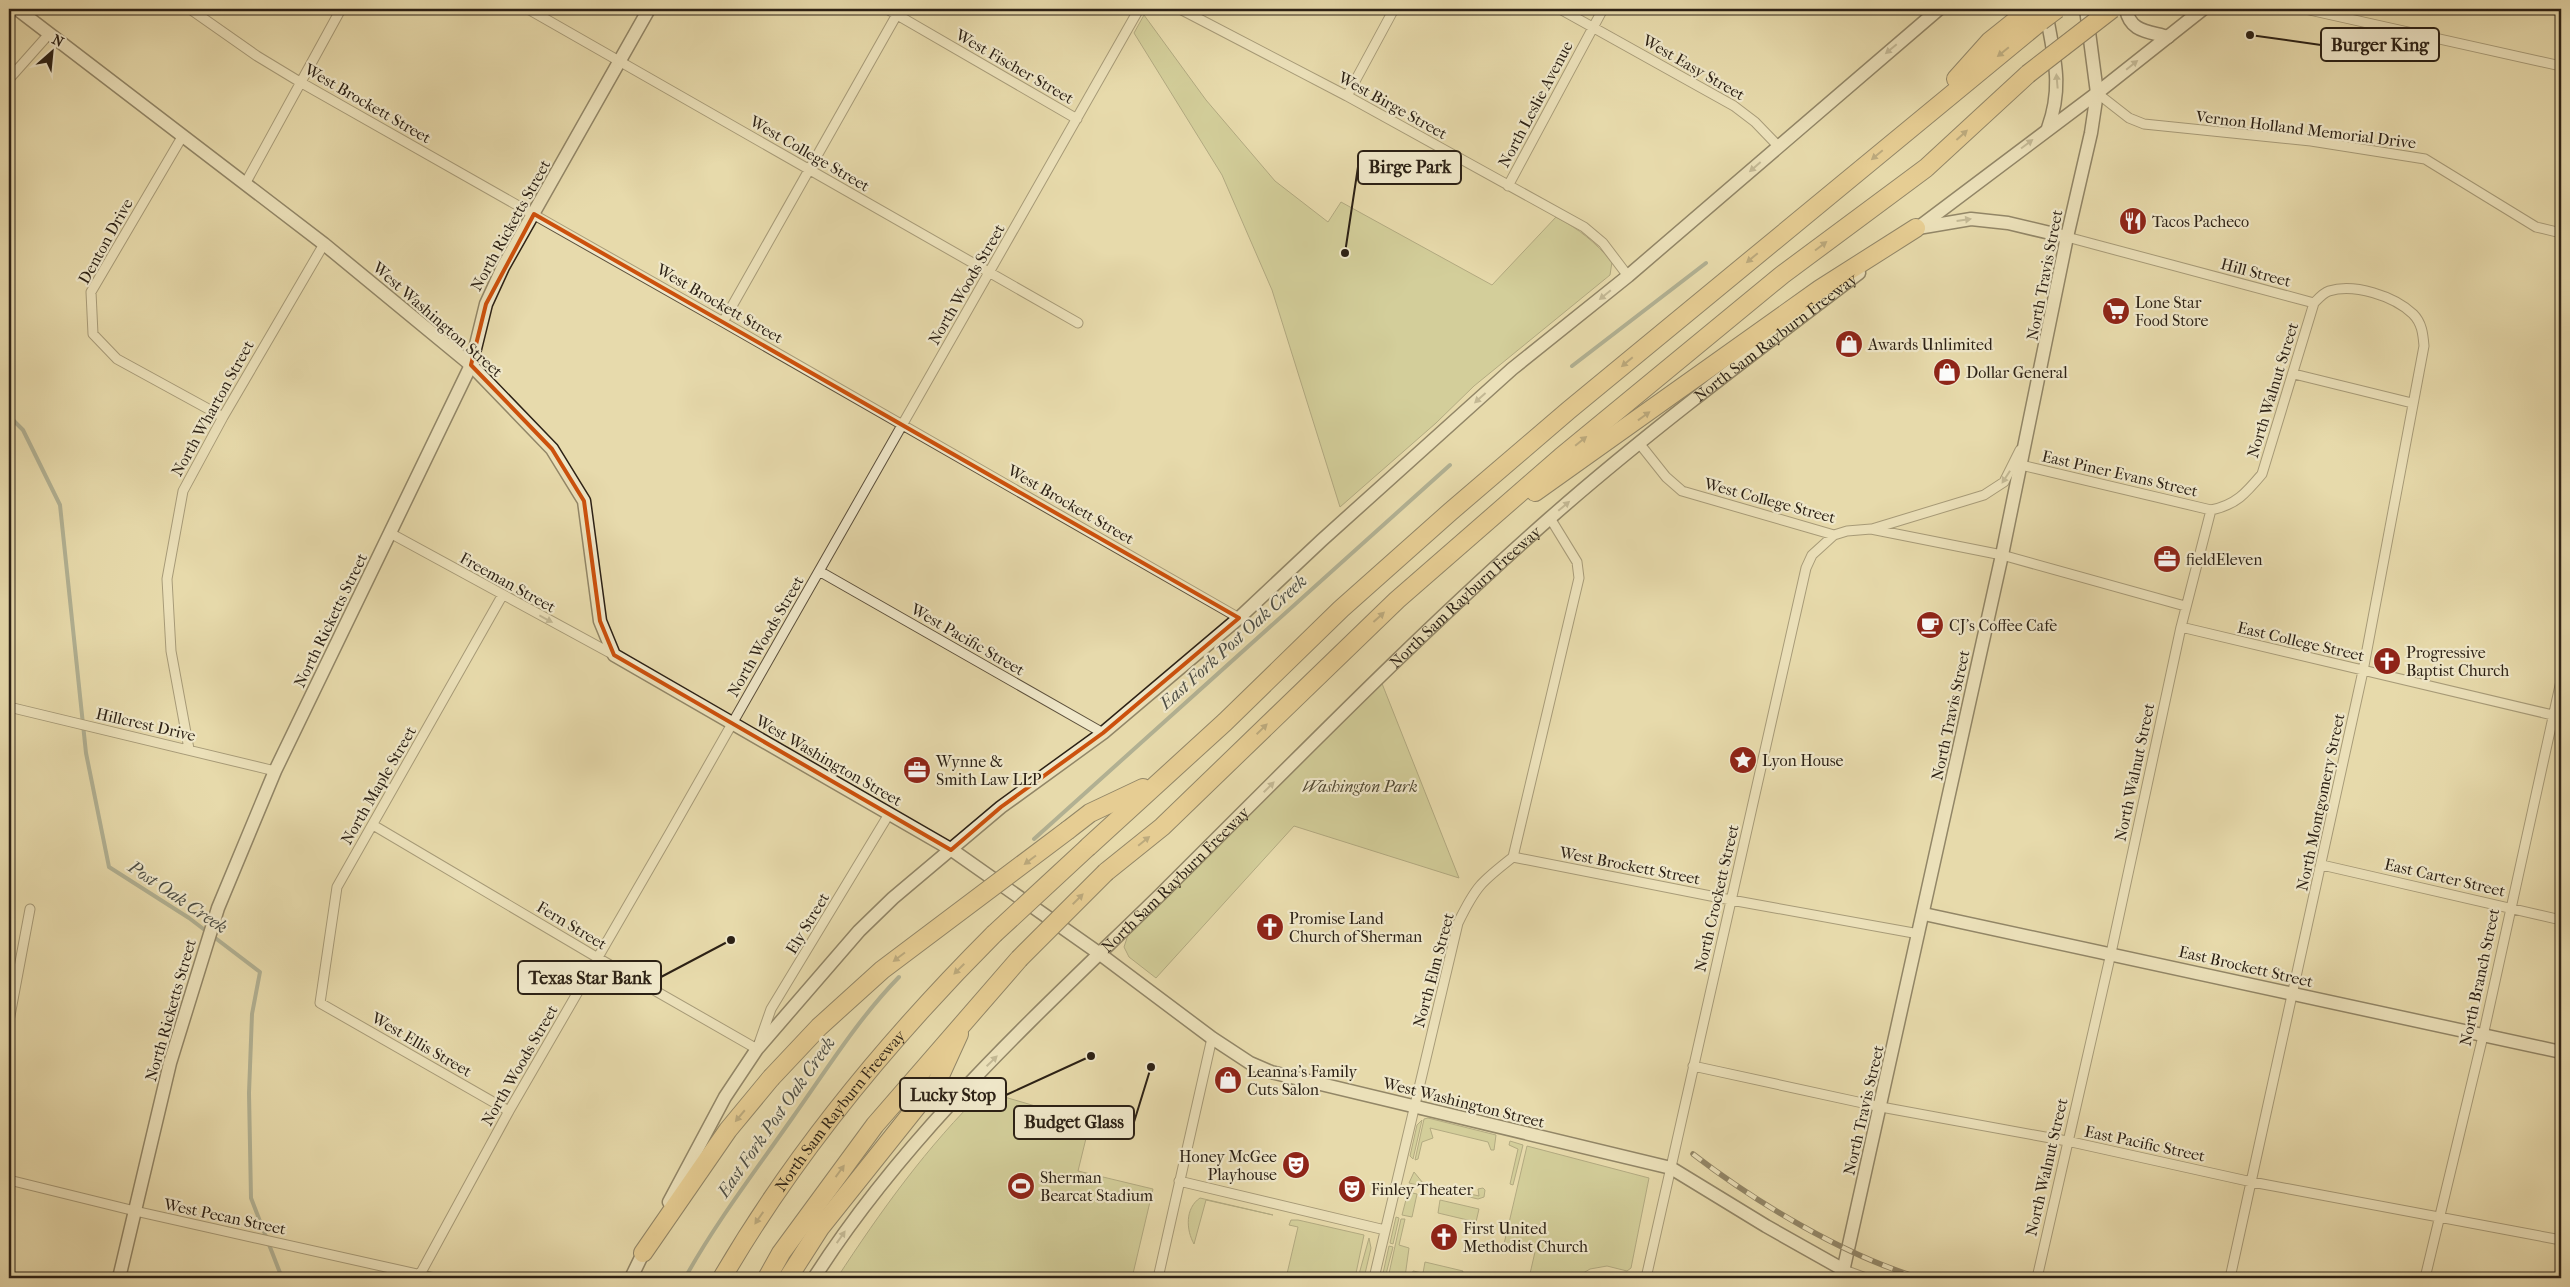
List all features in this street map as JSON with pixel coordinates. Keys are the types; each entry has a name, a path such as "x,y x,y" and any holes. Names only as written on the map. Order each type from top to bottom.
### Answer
{"highway":[{"name":"North Sam Rayburn Freeway","path":"722,1278 746,1236 854,1089 933,995 994,934 1159,780 1225,722 1341,609 1450,512 1914,124 2039,13 2057,9"},
{"path":"767,1278 781,1253 875,1125 968,1015 1019,959 1106,872 1162,826 1359,635 1560,457 1782,276 1926,168 2028,74 2112,9"},
{"path":"1461,544 1820,289 1916,228"},
{"path":"643,1253 728,1130 771,1078 819,1027 882,970 1090,813 1159,780"},
{"path":"788,1278 820,1228 938,1080 968,1015"}],"main road":[{"name":"West Washington Street","path":"17,9 324,244 471,365 552,449 584,501 600,621 614,655 951,850 1100,954 1212,1038 1250,1063 1271,1072 1671,1168 1843,1274"},
{"name":"North Ricketts Street","path":"119,1278 170,1064 218,908 276,771 471,365 486,304 502,267 534,214 649,9"},
{"path":"631,1278 725,1097 757,1050 859,931 900,892 1001,807 1102,733 1239,618 1322,540 1512,369 1628,276 1779,146 1928,13 1939,9"},
{"name":"North Travis Street","path":"1843,1274 2002,555 2067,237 2091,132 2097,93 2086,9"},
{"path":"2126,9 2128,20 2134,26 2168,37"},
{"name":"North Sam Rayburn Freeway","path":"814,1278 841,1235 965,1086 1432,625 1550,518 1639,443 1916,228 2097,93 2203,9"},
{"path":"2039,13 2058,85 2056,106 2048,128"},
{"path":"1916,228 1971,219 2008,223 2067,237"},
{"name":"East Brockett Street","path":"1924,914 2561,1052"}],"street":[{"name":"West Brockett Street","path":"190,9 257,56 300,82 903,424 1239,618"},
{"path":"245,184 341,9"},
{"name":"West College Street","path":"528,9 1078,323"},
{"name":"West Fischer Street","path":"887,9 898,12 1077,119"},
{"name":"North Woods Street","path":"419,1276 509,1111 733,723 1139,9"},
{"name":"West Birge Street","path":"1180,9 1347,96 1584,227 1603,243 1628,276"},
{"path":"1347,96 1394,9"},
{"name":"West Easy Street","path":"1560,9 1734,106 1755,122 1779,146"},
{"name":"North Leslie Avenue","path":"1508,186 1603,9"},
{"path":"2305,9 2561,66"},
{"path":"723,322 898,12"},
{"path":"9,79 49,34"},
{"name":"Vernon Holland Memorial Drive","path":"2097,93 2129,118 2144,124 2311,141 2425,159 2536,227 2561,233"},
{"name":"Denton Drive","path":"182,137 91,292 93,334 117,359 223,417"},
{"name":"Hill Street","path":"2067,237 2314,303"},
{"name":"North Wharton Street","path":"189,749 171,651 167,579 183,491 223,417 324,244"},
{"name":"North Montgomery Street","path":"2230,1278 2363,671 2424,346 2422,328 2414,314 2398,303 2378,295 2345,288 2327,291 2314,303"},
{"name":"North Walnut Street","path":"2037,1278 2111,953 2180,627 2211,510 2228,507 2248,491 2262,474 2294,374 2314,303"},
{"path":"2294,374 2412,403"},
{"path":"1871,529 1984,495 2004,482 2027,434"},
{"name":"West College Street","path":"1639,443 1666,477 1682,491 1834,536 1847,530 1871,529 2002,555"},
{"name":"East Piner Evans Street","path":"2021,465 2211,510"},
{"path":"1513,857 1579,578 1577,562 1550,518"},
{"name":"Freeman Street","path":"390,533 502,596 614,655"},
{"name":"North Crockett Street","path":"1646,1278 1806,568 1812,555 1834,536"},
{"path":"2002,555 2185,606"},
{"name":"West Pacific Street","path":"819,571 1102,733"},
{"name":"North Maple Street","path":"320,1003 337,887 502,596"},
{"name":"East College Street","path":"2180,627 2558,716"},
{"name":"North Branch Street","path":"2425,1278 2483,1036 2510,908 2558,716 2561,682"},
{"name":"Hillcrest Drive","path":"9,707 276,771"},
{"name":"Ely Street","path":"757,1050 771,1010 889,814"},
{"name":"Fern Street","path":"373,824 757,1050"},
{"name":"West Brockett Street","path":"1513,857 1730,900 1919,934"},
{"name":"North Elm Street","path":"1374,1278 1413,1106 1458,923 1473,892 1481,881 1513,857"},
{"name":"East Carter Street","path":"2322,864 2561,920"},
{"path":"9,1019 30,909"},
{"name":"West Ellis Street","path":"320,1003 509,1111"},
{"path":"1158,1278 1212,1038"},
{"name":"East Pacific Street","path":"1693,1066 1881,1107 2067,1141 2252,1182 2561,1240"},
{"name":"West Pecan Street","path":"9,1180 135,1211 419,1276 435,1278"},
{"path":"1179,1181 1385,1230"},
{"path":"1843,1274 1866,1278"}],"highlighted area":[{"path":"534,214 1239,618 1103,733 1001,807 951,850 614,655 600,621 584,501 552,449 471,365 486,304"}],"green space":[{"path":"1144,15 1206,100 1275,181 1328,222 1341,202 1492,285 1556,217 1579,231 1606,255 1612,262 1610,275 1474,386 1436,423 1340,507 1272,290 1222,175 1134,33"},
{"name":"Washington Park","path":"1381,681 1459,878 1294,826 1156,978 1129,957 1124,947 1128,935"},
{"name":"Sherman Bearcat Stadium","path":"984,1091 1090,1122 1078,1171 1153,1189 1132,1278 837,1278 870,1229 924,1156"},
{"path":"1428,1118 1496,1135 1494,1150 1491,1150 1488,1142 1430,1128 1433,1138 1422,1142 1418,1159 1415,1160 1424,1119"},
{"path":"1422,1120 1413,1159 1410,1156 1417,1125"},
{"path":"1510,1141 1523,1145 1513,1185 1510,1184 1518,1149 1509,1145"},
{"path":"1527,1146 1649,1178 1631,1268 1627,1271 1607,1266 1590,1269 1575,1278 1529,1278 1535,1252 1504,1244"},
{"path":"1414,1172 1423,1183 1479,1196 1478,1189 1483,1188 1485,1190 1484,1197 1478,1199 1409,1183"},
{"path":"1408,1192 1417,1194 1412,1217 1402,1215"},
{"path":"1200,1198 1273,1215 1206,1200 1194,1244 1189,1232 1188,1220 1192,1207"},
{"path":"1440,1200 1479,1209 1476,1222 1438,1213"},
{"path":"1396,1217 1399,1218 1393,1244 1390,1243"},
{"path":"1401,1219 1405,1219 1399,1245 1409,1248 1405,1277 1388,1278"},
{"path":"1291,1220 1364,1235 1355,1278 1286,1278 1298,1227 1289,1225"},
{"path":"1369,1238 1371,1248 1364,1278 1358,1278"},
{"path":"1389,1246 1393,1247 1385,1278 1382,1278"},
{"path":"1425,1262 1463,1271 1461,1278 1412,1278 1413,1271 1423,1273"}],"waterway":[{"name":"East Fork Post Oak Creek","path":"1572,366 1706,263"},
{"name":"Post Oak Creek","path":"9,416 23,430 60,505 86,753 109,867 189,918 260,972 252,1014 249,1093 251,1198 282,1278"},
{"name":"East Fork Post Oak Creek","path":"1034,839 1450,465"},
{"name":"East Fork Post Oak Creek","path":"685,1278 723,1216 843,1045 899,977"}],"railway":[{"path":"1693,1154 1744,1191 1802,1226 1862,1256 1920,1278"}],"place":[{"name":"Burger King","path":"2250,35"},
{"name":"Tacos Pacheco","path":"2133,221"},
{"name":"Birge Park","path":"1345,253"},
{"name":"Lone Star Food Store","path":"2116,311"},
{"name":"Awards Unlimited","path":"1849,344"},
{"name":"Dollar General","path":"1947,372"},
{"name":"fieldEleven","path":"2167,559"},
{"name":"CJ’s Coffee Cafe","path":"1930,625"},
{"name":"Progressive Baptist Church","path":"2387,661"},
{"name":"Lyon House","path":"1743,760"},
{"name":"Wynne & Smith Law LLP","path":"917,770"},
{"name":"Promise Land Church of Sherman","path":"1270,927"},
{"name":"Texas Star Bank","path":"731,940"},
{"name":"Lucky Stop","path":"1091,1056"},
{"name":"Budget Glass","path":"1151,1067"},
{"name":"Leanna's Family Cuts Salon","path":"1228,1080"},
{"name":"Honey McGee Playhouse","path":"1296,1165"},
{"name":"Sherman Bearcat Stadium","path":"1021,1186"},
{"name":"Finley Theater","path":"1352,1189"},
{"name":"First United Methodist Church","path":"1444,1237"}]}
